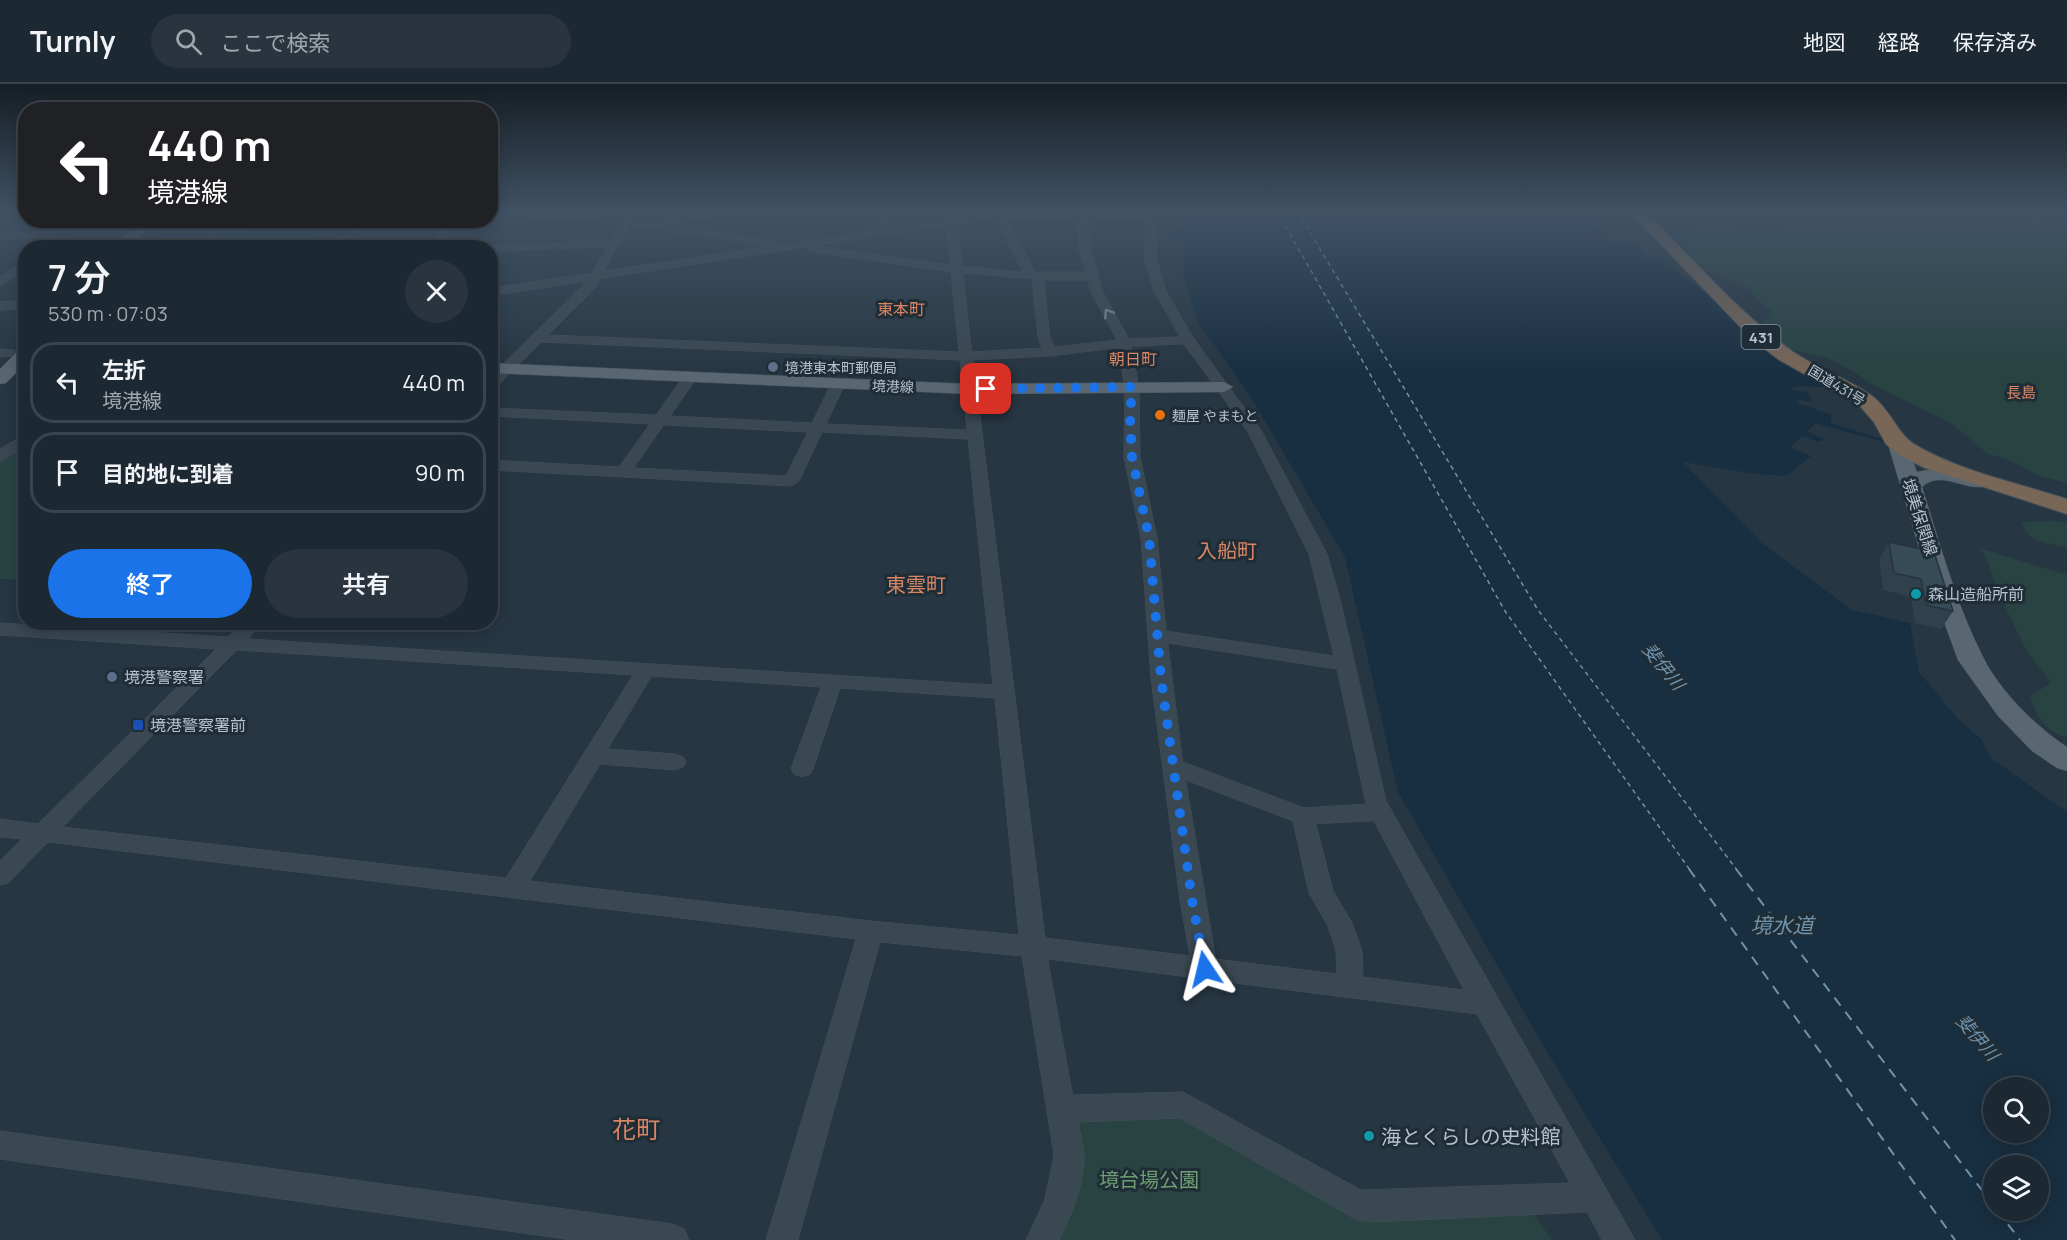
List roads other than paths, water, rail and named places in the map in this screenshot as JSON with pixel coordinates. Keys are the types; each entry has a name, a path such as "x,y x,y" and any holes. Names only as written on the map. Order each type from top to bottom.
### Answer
{"highway":[{"name":"国道431号","path":"1689,265 1759,336 1785,355 1866,401 1883,419 1904,466"},
{"path":"1904,466 1933,463 2065,506"}],"main road":[{"path":"0,379 11,359"},
{"name":"境港線","path":"499,368 969,389 1224,387"},
{"path":"1904,466 1914,482 1926,476 1951,475 2065,506"},
{"name":"境美保関線","path":"1904,466 1971,660 2007,710 2042,744 2067,761"}],"street":[{"path":"0,265 18,265"},
{"path":"499,368 537,338 598,276 604,265"},
{"path":"498,291 669,265"},
{"path":"922,265 1035,276 1093,276"},
{"path":"956,265 1033,947 1069,1155 1068,1168 1054,1219 1042,1240"},
{"path":"1025,265 1035,276 1044,337 1050,352"},
{"path":"1090,265 1097,292 1124,344 1132,387 1130,418 1132,457 1149,538 1161,678 1205,969"},
{"path":"1151,265 1154,278 1188,340 1255,432 1317,554 1330,594 1366,769 1381,813 1485,1004 1619,1240"},
{"path":"0,282 18,270"},
{"path":"0,306 18,305"},
{"path":"537,338 965,356 1050,352 1094,345 1188,340"},
{"path":"623,472 691,376"},
{"path":"498,465 791,481 838,384"},
{"path":"498,412 974,435"},
{"path":"0,456 18,445"},
{"path":"0,629 1004,692"},
{"path":"0,876 246,630"},
{"path":"1159,636 1344,664"},
{"path":"513,888 646,670"},
{"path":"802,769 833,681"},
{"path":"594,756 675,762"},
{"path":"1173,766 1303,816 1381,813"},
{"path":"1303,816 1321,893 1340,923 1349,951 1351,988"},
{"path":"0,828 871,931 969,939 1485,1004"},
{"path":"782,1240 871,931"},
{"path":"1062,1109 1183,1106 1357,1205 1372,1207 1594,1197"},
{"path":"0,1144 163,1169 540,1219 673,1240"}],"water":[{"name":"境水道","path":"1183,265 1669,265 1706,294 1713,295 1830,384 1790,389 1809,393 1811,402 1797,399 1797,403 1832,415 1830,423 1883,439 1884,442 1815,423 1807,432 1824,439 1819,442 1802,436 1790,447 1811,456 1786,476 1755,474 1683,462 1762,543 1852,610 1910,623 1919,672 1958,719 1981,739 1991,758 2067,812 2067,1240 1662,1240 1540,1040 1398,792 1345,557 1249,394 1197,321 1183,272"}],"place":[{"name":"境港東本町郵便局","path":"773,367"},
{"name":"麺屋 やまもと","path":"1160,415"},
{"name":"森山造船所前","path":"1916,594"},
{"name":"境港警察署","path":"112,677"},
{"name":"境港警察署前","path":"138,725"},
{"name":"海とくらしの史料館","path":"1369,1136"}],"district":[{"name":"東本町","path":"901,309"},
{"name":"朝日町","path":"1133,359"},
{"name":"長島","path":"2021,392"},
{"name":"入船町","path":"1227,550"},
{"name":"東雲町","path":"916,584"},
{"name":"花町","path":"636,1128"}],"water label":[{"name":"斐伊川","path":"1664,666"},
{"name":"斐伊川","path":"1978,1037"}],"park label":[{"name":"境台場公園","path":"1149,1179"}]}
